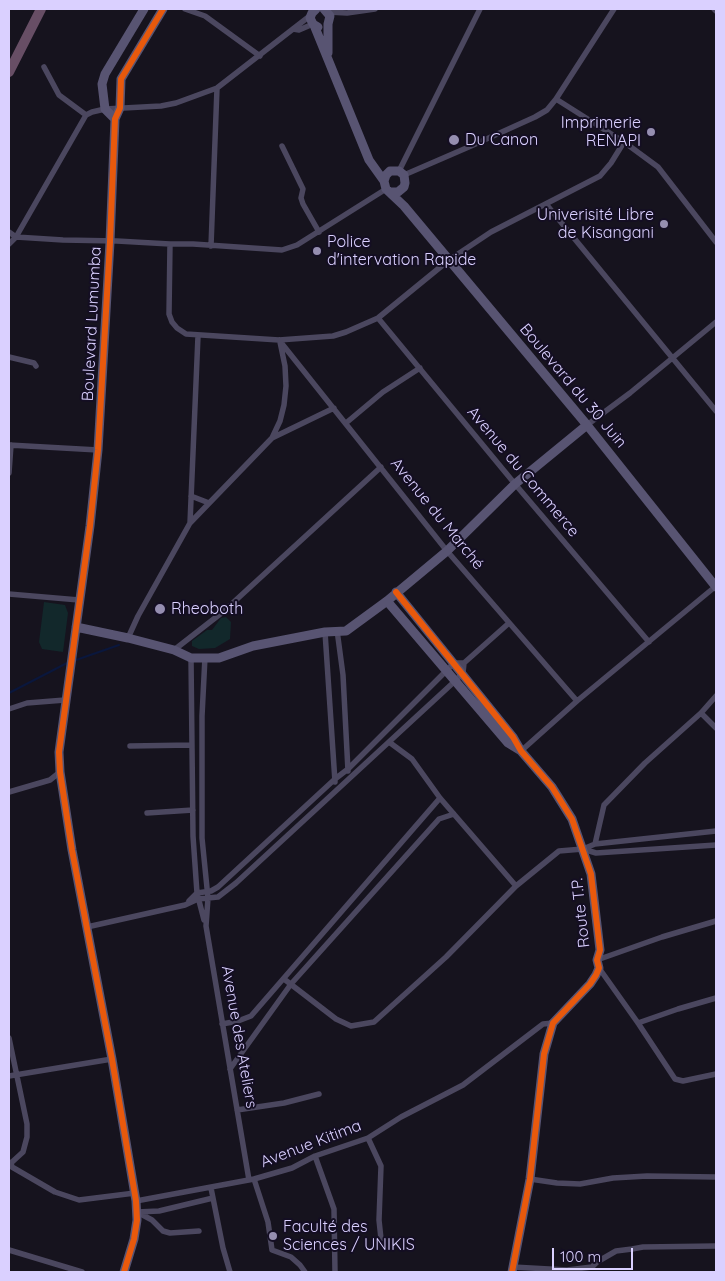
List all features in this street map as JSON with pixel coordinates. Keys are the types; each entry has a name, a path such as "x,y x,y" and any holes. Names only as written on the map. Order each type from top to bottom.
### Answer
{"highway":[{"path":"9,72 40,9"}],"street":[{"path":"115,118 105,109 102,84 105,74 144,9"},
{"name":"Boulevard Lumumba","path":"124,1272 134,1239 137,1212 136,1197 72,850 60,772 59,739 90,526 98,450 115,118 120,108 121,79 163,9"},
{"path":"185,9 205,16 260,56"},
{"path":"328,14 375,9"},
{"path":"398,173 480,9"},
{"path":"387,187 386,175 398,173 547,110 614,9"},
{"path":"293,29 299,30 313,14"},
{"path":"313,14 318,27 324,27 328,14"},
{"path":"9,244 16,237 86,115 105,109 143,108 176,104 217,88 313,14"},
{"path":"313,14 328,59 369,160 398,173 405,183 406,198 404,206"},
{"path":"328,14 328,59"},
{"path":"44,67 59,95 86,115"},
{"path":"105,74 121,79"},
{"path":"211,246 217,88"},
{"path":"556,99 624,142 658,167 716,242"},
{"path":"170,244 169,314 177,328 186,334 279,340 333,336 378,318 448,260 491,232 600,176 612,163 624,142"},
{"path":"282,146 303,190 301,198 303,204 318,232"},
{"name":"Boulevard du 30 Juin","path":"369,160 387,187 587,425 716,587"},
{"path":"387,187 398,192 404,187"},
{"path":"9,232 16,237 193,244 282,250 297,245 387,187"},
{"path":"546,204 716,411"},
{"name":"Avenue du Commerce","path":"378,318 649,642"},
{"path":"76,627 174,650 192,658 219,658 252,646 337,630 346,631 387,601 447,551 515,484 716,322"},
{"path":"190,523 198,336"},
{"path":"128,638 138,616 190,523 272,438 280,421 286,386 285,366 279,340"},
{"name":"Avenue du Marché","path":"279,340 447,551 577,701"},
{"path":"9,357 34,363 36,366"},
{"path":"346,423 383,392 420,368"},
{"path":"272,438 334,408"},
{"path":"9,473 10,445 98,450"},
{"path":"174,650 224,611 382,467"},
{"path":"191,496 209,503"},
{"path":"521,751 577,701 716,587"},
{"name":"Route T.P.","path":"396,592 459,663 463,673 513,737 521,751 552,787 572,819 591,874 600,950 596,975 590,984 553,1023 544,1054 530,1179 513,1269"},
{"path":"9,594 79,600"},
{"name":"Route T.P.","path":"387,601 508,744 521,751"},
{"path":"87,926 185,905 197,896 218,887 348,769 446,671 459,663 509,623"},
{"path":"337,630 343,676 348,780"},
{"path":"325,632 335,792"},
{"name":"Avenue des Ateliers","path":"205,657 202,716 202,829 208,898 206,926 237,1110 252,1180 268,1222 272,1250 291,1257 305,1272"},
{"path":"192,658 193,810 197,896 206,926"},
{"path":"197,896 218,897 236,883 463,673"},
{"path":"595,844 604,805 645,763 716,696"},
{"path":"9,709 27,703 65,700"},
{"path":"700,713 716,728"},
{"path":"389,742 412,759 440,798 516,886"},
{"path":"130,746 192,745"},
{"path":"9,792 50,780 60,772"},
{"path":"222,1024 251,1016 440,798"},
{"path":"147,813 193,810"},
{"path":"230,1069 291,984 439,819 454,814"},
{"path":"284,979 336,1020 351,1026 374,1022 446,956 516,886 559,851 583,849 595,844 716,831"},
{"path":"583,849 596,853 716,845"},
{"path":"398,847 405,857"},
{"path":"716,921 662,937 598,964 675,1079 682,1082 716,1074"},
{"path":"638,1023 716,998"},
{"name":"Avenue Kitima","path":"10,1162 12,1167 55,1192 79,1200 136,1197 211,1188 252,1180 292,1168 315,1156 368,1138 401,1117 463,1085 542,1024 553,1023"},
{"path":"9,1038 27,1136 23,1152 10,1162"},
{"path":"9,1076 112,1059"},
{"path":"237,1110 284,1103 319,1094"},
{"path":"368,1138 380,1166 379,1220 381,1240"},
{"path":"315,1156 334,1209 335,1272"},
{"path":"530,1179 580,1184 638,1176 716,1176"},
{"path":"211,1188 222,1248 230,1272"},
{"path":"137,1212 159,1211 213,1198"},
{"path":"137,1212 152,1220 163,1231 170,1233 199,1231"},
{"path":"513,1269 567,1270 592,1267 616,1251 643,1247 716,1246"},
{"path":"9,1250 82,1272"}],"green space":[{"path":"44,602 65,605 68,613 63,652 42,649 39,642"},
{"path":"226,617 231,622 230,639 215,648 199,649 192,646 192,641 207,630 212,630 221,618"}],"waterway":[{"path":"76,660 119,645"},
{"path":"9,693 69,662"}],"cycle path":[{"path":"124,1272 134,1239 137,1220 136,1201 112,1059 72,850 60,772 59,752 90,526 98,450 115,119 120,108 121,79 163,9"},
{"path":"396,592 513,737 521,751 552,787 572,819 591,874 600,950 597,960 599,968 590,984 553,1023 544,1054 530,1179 512,1272"}],"place":[{"name":"Imprimerie RENAPI","path":"651,132"},
{"name":"Du Canon","path":"454,140"},
{"name":"Univerisité Libre de Kisangani","path":"664,224"},
{"name":"Police d'intervation Rapide","path":"317,251"},
{"name":"Rheoboth","path":"160,609"},
{"name":"Faculté des Sciences / UNIKIS","path":"273,1236"}]}
